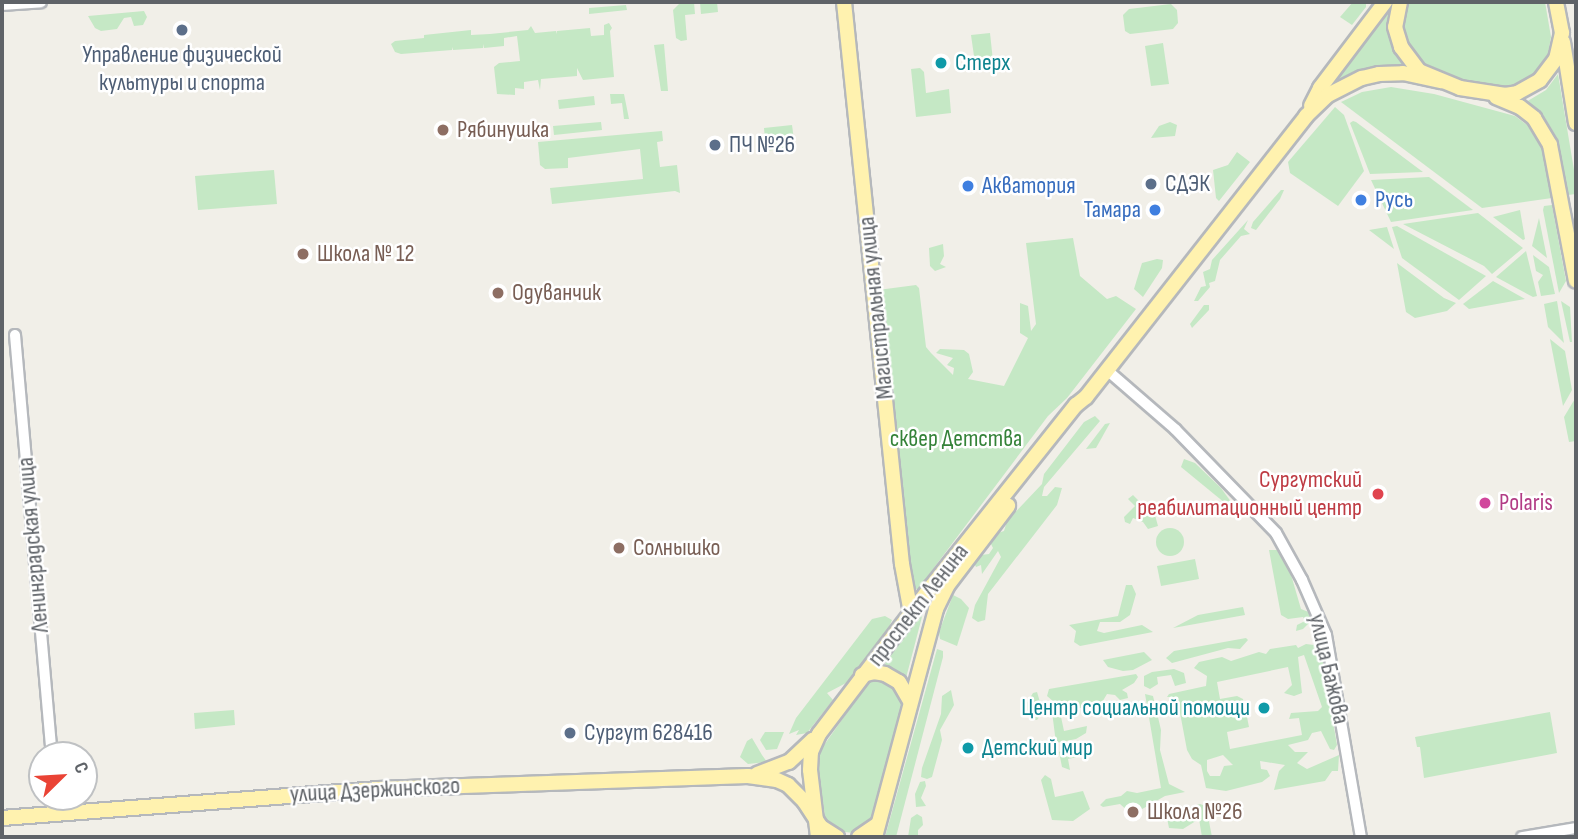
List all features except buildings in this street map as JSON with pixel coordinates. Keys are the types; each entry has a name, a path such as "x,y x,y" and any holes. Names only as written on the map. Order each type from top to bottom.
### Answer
{"main road":[{"name":"Магистральная улица","path":"844,2 902,564 911,613"},
{"name":"проспект Ленина","path":"818,837 811,752 819,734 911,613 1076,405 1086,397 1306,116 1320,88 1385,2"},
{"path":"1399,2 1395,27 1401,47 1419,71 1520,107 1544,131 1554,159 1576,281"},
{"path":"1556,2 1576,123"},
{"path":"1488,94 1517,93 1540,80 1556,59 1562,33"},
{"name":"проспект Ленина","path":"1306,116 1336,91 1380,74 1403,73 1442,81"},
{"name":"проспект Ленина","path":"876,830 929,628 947,586 1082,410 1086,397"},
{"path":"862,676 874,671 885,674 899,682 910,701"},
{"name":"улица Дзержинского","path":"748,776 789,762 819,734"},
{"name":"улица Дзержинского","path":"98,802 748,776 777,780 788,785 814,813 821,827 837,837"},
{"name":"улица Дзержинского","path":"2,818 30,811"},
{"path":"859,837 876,830"}],"street":[{"path":"2,5 41,2"},
{"name":"Ленинградская улица","path":"15,335 51,741"},
{"name":"улица Бажова","path":"1107,370 1175,429 1276,533 1302,580 1326,635 1361,837"},
{"path":"1522,837 1576,828"}],"green space":[{"path":"681,2 694,2 695,14 685,15 687,40 681,41 676,38 673,10"},
{"path":"700,2 717,2 718,12 701,14"},
{"path":"1353,2 1366,2 1366,7 1352,25 1340,17"},
{"path":"1405,2 1545,2 1551,37 1548,54 1538,71 1511,88 1494,90 1439,76 1426,68 1408,46 1402,18"},
{"path":"1171,4 1177,10 1178,23 1173,29 1130,34 1125,31 1123,15 1129,9"},
{"path":"626,5 627,10 589,14 589,8"},
{"path":"1389,9 1395,49 1410,69 1366,69 1327,90"},
{"path":"144,11 147,17 143,25 134,26 131,17 124,18 117,29 101,31 95,28 88,16"},
{"path":"609,23 612,28 610,31 614,77 583,80 577,68 577,76 541,79 540,90 538,80 524,82 524,89 515,88 515,95 497,94 494,67 499,63 520,61 517,36 504,38 504,46 484,48 484,44 483,48 453,50 452,47 452,50 401,54 395,52 391,44 395,41 424,38 424,35 471,30 471,35 490,34 528,30 531,26 535,33 556,31 556,34 557,31 590,28 591,36 604,35 604,25"},
{"path":"990,33 993,61 975,63 971,35"},
{"path":"1163,43 1169,84 1151,86 1145,46"},
{"path":"664,44 668,91 661,91 654,45"},
{"path":"920,68 924,72 926,93 949,89 951,113 916,117 911,69"},
{"path":"1558,74 1576,182 1576,194 1568,195 1557,138 1543,115 1526,102 1546,90"},
{"path":"1391,87 1434,94 1515,116 1527,125 1543,149 1552,198 1482,208 1341,102 1362,92"},
{"path":"610,94 624,94 629,119 624,119 622,103 611,104"},
{"path":"594,96 595,105 559,109 558,100"},
{"path":"1335,107 1344,115 1364,171 1338,206 1290,173 1288,162"},
{"path":"1353,121 1423,172 1370,174 1350,123"},
{"path":"601,122 602,130 554,135 553,126"},
{"path":"1170,122 1177,125 1175,136 1151,138 1159,126"},
{"path":"792,125 795,147 766,151 764,128"},
{"path":"662,131 663,141 657,142 660,167 677,165 680,193 675,191 552,204 550,188 643,179 640,149 568,158 568,168 545,169 540,165 538,142"},
{"path":"1237,152 1250,162 1219,201 1216,198 1213,170 1228,165"},
{"path":"274,170 277,204 198,210 195,176"},
{"path":"1429,177 1473,210 1391,222 1371,180"},
{"path":"1281,190 1284,190 1280,199 1256,230 1251,228 1253,222"},
{"path":"1552,205 1566,281 1559,293 1543,210 1544,206"},
{"path":"1520,210 1525,239 1523,240 1493,217"},
{"path":"1478,213 1523,248 1492,274 1484,266 1403,224"},
{"path":"1539,218 1547,258 1532,246"},
{"path":"1248,220 1244,229 1250,234 1241,236 1220,260 1215,281 1209,283 1210,287 1198,301 1194,301 1201,287 1206,286 1203,272 1210,269 1212,260"},
{"path":"1397,226 1486,276 1459,300 1402,258 1392,227"},
{"path":"1387,227 1394,249 1369,230"},
{"name":"сквер Детства","path":"1073,238 1080,276 1107,299 1116,296 1136,309 1067,398 1048,416 918,589 911,589 878,290 916,285 919,288 926,347 931,353 953,375 954,368 947,365 953,358 936,353 940,349 964,350 969,354 973,372 968,379 1004,386 1028,338 1020,333 1020,303 1028,306 1031,331 1036,324 1026,243"},
{"path":"943,244 944,256 940,264 946,267 935,271 930,266 929,248"},
{"path":"1526,251 1537,296 1533,297 1496,277"},
{"path":"1533,255 1549,267 1555,294 1541,296 1538,282 1543,275 1536,271"},
{"path":"1163,260 1162,268 1143,297 1134,289 1142,263"},
{"path":"1397,263 1444,298 1456,303 1447,311 1415,318 1406,312"},
{"path":"1493,281 1525,299 1469,309 1463,304"},
{"path":"1557,301 1564,343 1548,327 1544,304"},
{"path":"1561,301 1570,307 1572,342 1570,342"},
{"path":"1204,305 1209,305 1209,310 1192,328 1190,324"},
{"path":"1550,339 1565,351 1572,390 1563,406"},
{"path":"1576,397 1576,441 1569,442 1564,417"},
{"path":"1095,416 1100,421 1044,487 1042,496 1047,496 1055,487 1062,488 1057,505 988,594 985,620 978,622 972,618 975,605 1001,557 998,551 982,574 981,565 976,567 974,563 981,555 989,554 993,548 990,542 998,533 1004,531 1007,521 1042,484 1044,474 1084,422"},
{"path":"1110,423 1096,448 1086,449 1105,424"},
{"path":"1184,459 1195,463 1221,488 1242,517 1181,467"},
{"path":"1133,495 1140,502 1138,511 1143,516 1155,515 1158,526 1148,529 1143,522 1133,518 1130,524 1125,522 1124,517 1135,506 1128,499"},
{"path":"1170,528 1180,532 1184,542 1180,552 1170,556 1160,552 1156,542 1160,532"},
{"path":"1269,550 1278,550 1287,561 1301,609 1311,613 1311,621 1303,629 1296,631 1297,625 1305,621 1303,617 1288,619 1281,615"},
{"path":"1195,559 1199,579 1161,586 1157,566"},
{"path":"1126,585 1132,585 1136,594 1130,615 1120,622 1100,622 1097,631 1104,633 1142,625 1153,632 1080,646 1074,642 1076,631 1069,625 1118,616"},
{"path":"937,589 923,613 906,678 882,668 881,663"},
{"path":"953,595 969,608 957,646 940,639 939,632"},
{"path":"1243,607 1245,615 1173,628 1198,615"},
{"path":"885,616 892,620 887,632 848,682 827,693 833,700 807,733 796,735 799,730 789,734 796,718 872,619"},
{"path":"1246,638 1248,640 1240,649 1228,648 1172,663 1166,658 1174,651"},
{"path":"1306,644 1314,645 1322,657 1337,745 1334,750 1330,749 1321,731 1312,733 1308,740 1288,745 1295,752 1308,752 1297,763 1307,769 1339,755 1338,771 1332,771 1325,781 1274,790 1279,771 1285,765 1260,761 1261,769 1267,770 1270,776 1262,782 1226,791 1206,788 1201,765 1192,759 1187,750 1177,697 1167,697 1169,694 1206,686 1207,676 1194,668 1199,662 1222,657 1231,661 1259,652 1266,654 1270,649 1296,645 1298,648","holes":["1304,655 1322,707 1318,711 1291,713 1289,719 1299,718 1302,735 1230,749 1227,732 1249,727 1243,699 1237,696 1220,699 1217,682 1288,667 1292,685 1284,693 1294,696 1302,693 1298,657","1223,755 1233,765 1224,766 1220,776 1210,776 1207,760"]},
{"path":"937,649 943,651 943,657 896,837 885,837"},
{"path":"1144,652 1152,660 1133,670 1123,671 1108,667 1103,660"},
{"path":"1174,669 1184,673 1186,683 1175,686 1171,675 1157,677 1158,684 1150,689 1144,686 1144,676"},
{"path":"1136,674 1138,677 1134,683 1122,690 1127,693 1128,698 1120,700 1115,695 1107,694 1101,704 1060,712 1064,731 1087,726 1086,733 1076,739 1056,743 1051,704 1054,702 1047,696 1049,689"},
{"path":"874,680 882,681 899,692 902,699 899,715 872,816 867,825 854,833 836,831 825,818 817,755 868,683"},
{"path":"951,690 954,705 940,730 942,740 932,777 927,779 921,777 922,768 941,714 942,696"},
{"path":"1037,692 1043,712 1037,720 1026,714 1027,703 1033,693"},
{"path":"1145,694 1153,696 1161,730 1160,750 1169,784 1185,792 1165,796 1137,812 1129,812 1120,804 1103,807 1100,805 1106,799 1121,796 1127,791 1137,793 1161,788"},
{"path":"234,710 235,725 195,729 194,713"},
{"path":"1550,712 1557,753 1424,778 1420,747 1417,747 1415,737"},
{"path":"765,732 784,732 777,749 766,750 760,740"},
{"path":"752,738 767,762 748,764 740,757 747,741"},
{"path":"1066,747 1089,747 1091,754 1068,759 1070,770 1062,767 1059,752"},
{"path":"1045,775 1051,779 1055,797 1083,791 1090,809 1073,821 1052,820 1041,780"},
{"path":"925,781 926,786 921,798 926,806 916,807 915,794 920,782"},
{"path":"1200,804 1206,806 1212,837 1202,837 1199,819 1183,829 1169,828 1167,818 1173,813"},
{"path":"917,814 922,817 923,825 918,830 918,837 908,837 911,818"}],"place":[{"name":"Управление физической культуры и спорта","path":"182,30"},
{"name":"Стерх","path":"941,63"},
{"name":"Рябинушка","path":"443,130"},
{"name":"ПЧ №26","path":"715,145"},
{"name":"СДЭК","path":"1151,184"},
{"name":"Акватория","path":"968,186"},
{"name":"Русь","path":"1361,200"},
{"name":"Тамара","path":"1155,210"},
{"name":"Школа № 12","path":"303,254"},
{"name":"Одуванчик","path":"498,293"},
{"name":"Сургутский реабилитационный центр","path":"1378,494"},
{"name":"Polaris","path":"1485,503"},
{"name":"Солнышко","path":"619,548"},
{"name":"Центр социальной помощи","path":"1264,708"},
{"name":"Сургут 628416","path":"570,733"},
{"name":"Детский мир","path":"968,748"},
{"name":"Школа №26","path":"1133,812"}]}
